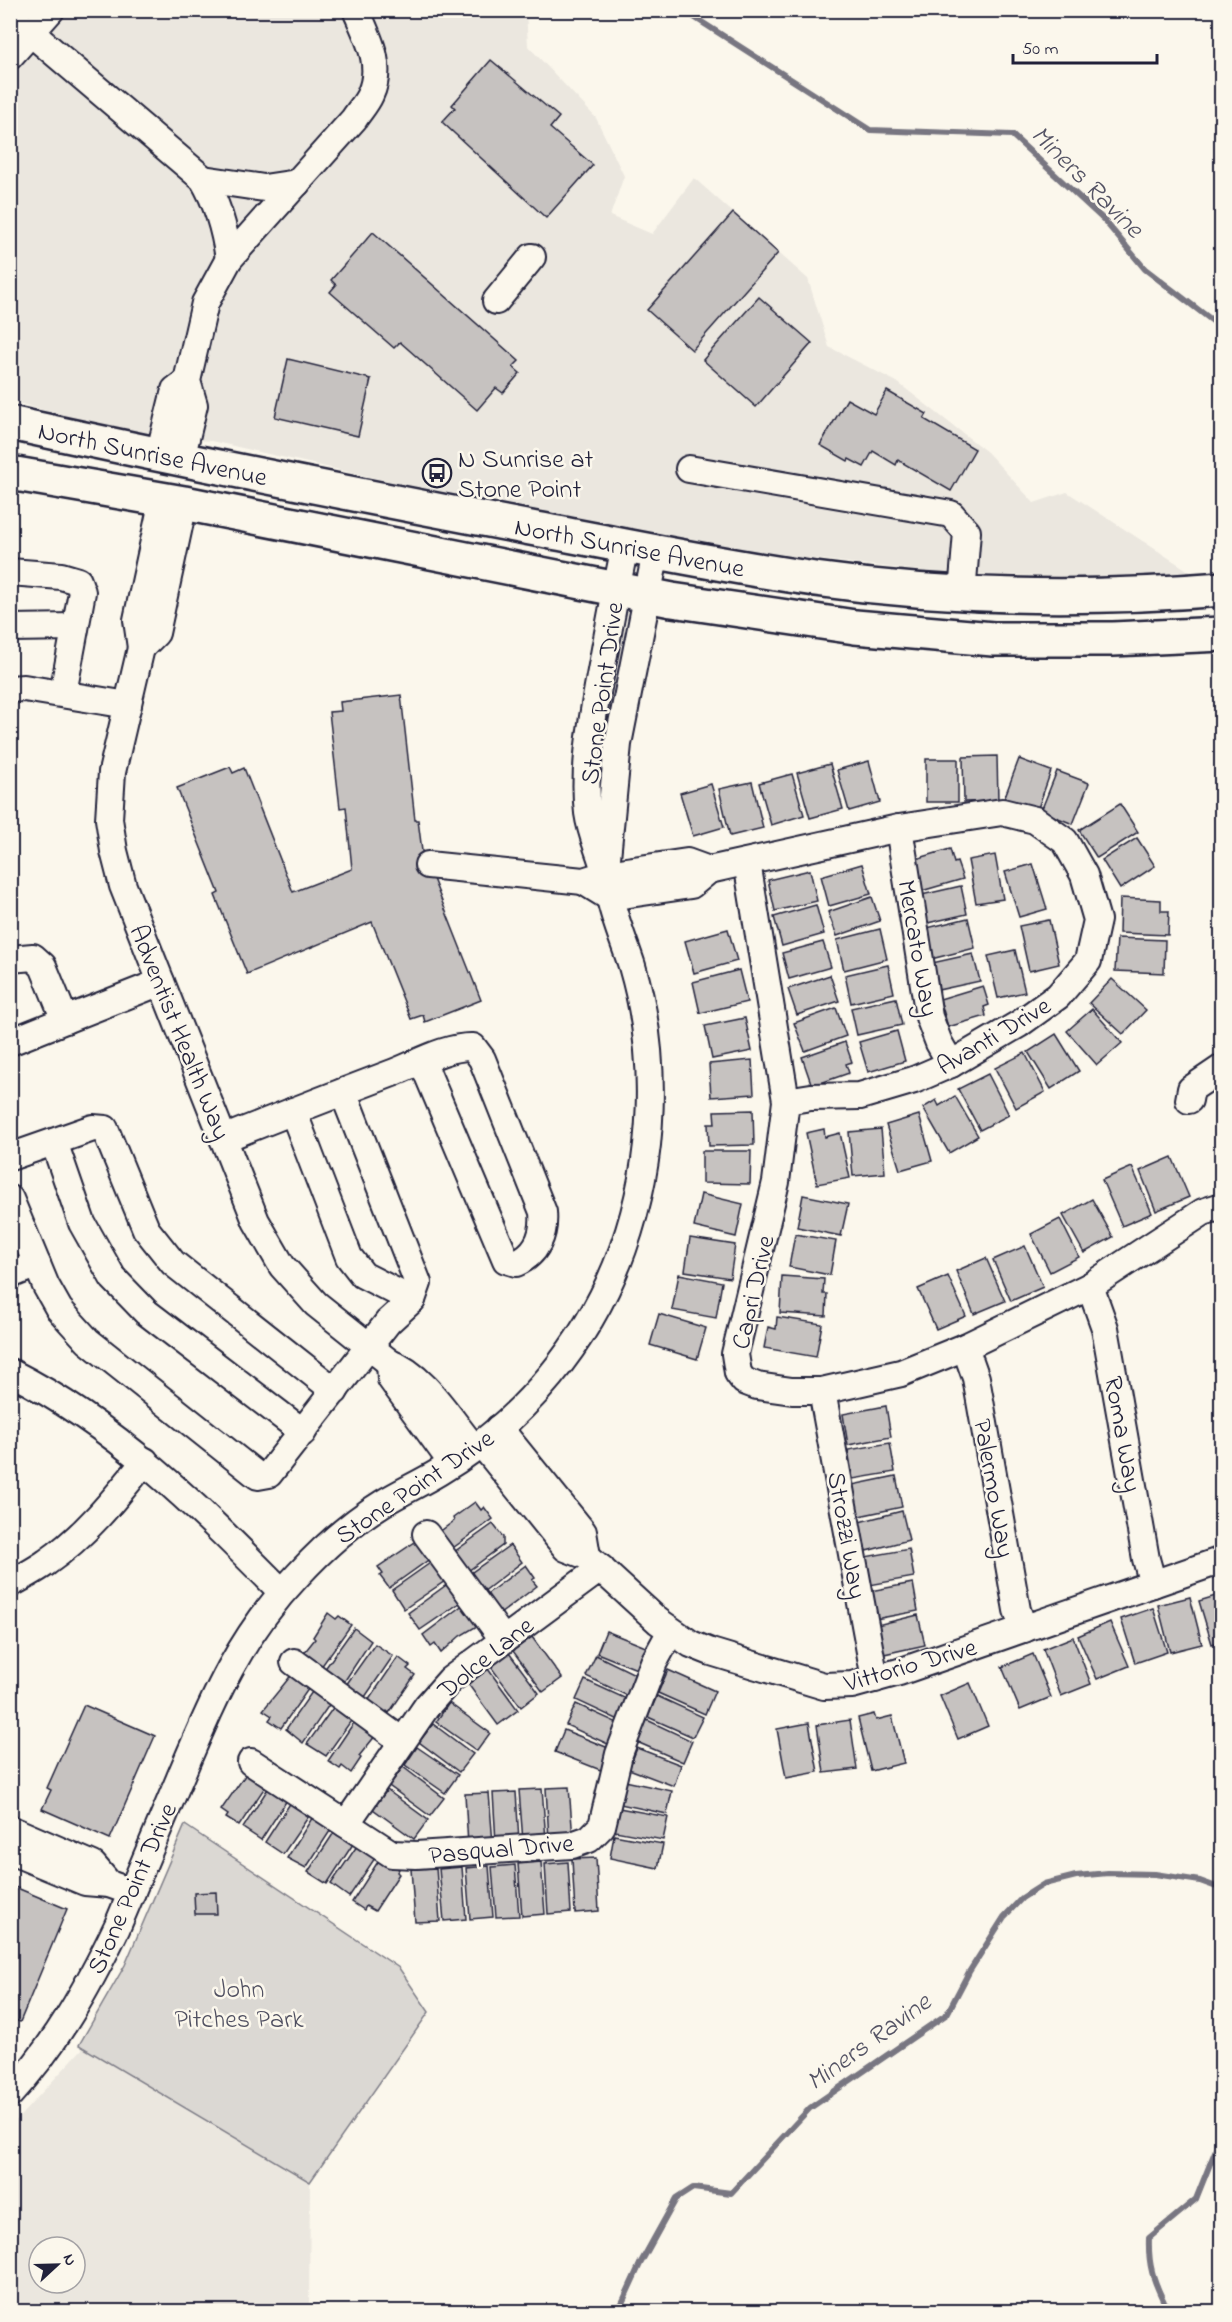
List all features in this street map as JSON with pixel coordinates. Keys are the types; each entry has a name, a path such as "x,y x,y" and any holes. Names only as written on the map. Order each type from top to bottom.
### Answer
{"main road":[{"name":"North Sunrise Avenue","path":"10,423 419,507 641,549 825,580 962,594 1132,594 1221,589"},
{"path":"10,454 136,475 155,473 170,457"},
{"name":"North Sunrise Avenue","path":"10,473 173,501 648,595 768,616 993,639 1089,639 1221,634"},
{"path":"173,501 179,487 193,485 378,519 403,515 419,507"}],"street":[{"path":"10,56 51,10"},
{"path":"170,457 194,405 187,381 204,303 230,260 354,119 370,96 377,73 374,51 356,10"},
{"path":"10,15 204,179 214,198 226,235 230,260"},
{"path":"204,179 264,188 297,183"},
{"path":"496,301 532,257"},
{"path":"689,469 951,514 967,532 962,594"},
{"name":"Adventist Health Way","path":"173,501 137,620 141,648 112,772 109,819 123,886 256,1221 282,1266 316,1304 390,1363 402,1367 420,1380 485,1440"},
{"name":"Stone Point Drive","path":"10,2094 45,2052 81,1998 117,1927 120,1888 219,1687 250,1633 282,1592 346,1529 380,1505 452,1463 485,1440 531,1400 579,1337 614,1273 630,1229 642,1182 649,1115 649,1056 632,968 599,884 588,818 587,772 592,720 616,588 641,549"},
{"name":"Stone Point Drive","path":"599,884 618,744 648,595 641,549"},
{"path":"10,572 61,576 78,581 82,592 63,693"},
{"path":"10,627 75,627"},
{"path":"10,689 24,687 128,705"},
{"name":"Avanti Drive","path":"428,865 599,884 670,876 687,862 709,870 899,828 1002,812 1035,820 1065,841 1084,875 1097,920 1088,961 1058,996 1019,1024 951,1065 914,1080 860,1096 811,1097 786,1101"},
{"name":"Mercato Way","path":"899,828 929,1017 951,1065"},
{"name":"Capri Drive","path":"747,862 786,1101 776,1182 735,1354 738,1373 744,1381 757,1386 792,1391 822,1391 901,1373 964,1347 1090,1286 1203,1212 1221,1206"},
{"path":"10,959 33,957 43,966 66,1020"},
{"path":"10,1041 161,982"},
{"path":"223,1138 461,1047 473,1047 482,1059 543,1212 544,1226 541,1239 528,1258 516,1263 506,1260 422,1062"},
{"path":"1189,1100 1191,1089 1221,1068"},
{"path":"12,1209 59,1309 88,1341 258,1476 269,1474 388,1322 412,1300 418,1283 343,1092"},
{"path":"293,1111 349,1257 363,1275 412,1300"},
{"path":"10,1157 93,1128 105,1130 146,1229 173,1263 335,1391"},
{"path":"54,1142 82,1222 112,1278 146,1312 303,1432"},
{"path":"10,1275 37,1264"},
{"name":"Roma Way","path":"1090,1286 1105,1328 1146,1559 1153,1584"},
{"name":"Palermo Way","path":"964,1347 976,1378 1017,1610 1024,1629"},
{"path":"390,1363 391,1379 452,1463"},
{"path":"10,1372 88,1417 145,1461 200,1509 282,1592"},
{"name":"Strozzi Way","path":"822,1391 875,1679"},
{"name":"Vittorio Drive","path":"485,1440 562,1525 583,1532 594,1562 619,1587 671,1631 691,1644 711,1652 824,1686 852,1685 875,1679 1221,1560"},
{"path":"10,1584 47,1563 75,1540 106,1509 145,1461"},
{"path":"426,1534 503,1639"},
{"name":"Dolce Lane","path":"346,1824 427,1706 450,1680 503,1639 594,1562"},
{"name":"Pasqual Drive","path":"251,1762 387,1852 406,1855 572,1845 589,1839 602,1826 619,1754 654,1662 671,1631"},
{"path":"294,1662 402,1741"},
{"path":"10,1829 93,1865 120,1888"},
{"path":"10,1851 85,1882 120,1888"}],"shaded area":[{"path":"10,11 526,11 528,46 596,118 624,176 610,216 652,234 694,178 808,279 829,347 897,382 987,452 1034,503 1067,492 1195,575 1101,577 948,574 771,554 397,483 211,441 144,437 11,401"},
{"path":"84,2047 310,2179 309,2311 11,2312 11,2126"}],"green space":[{"name":"John Pitches Park","path":"185,1825 399,1968 429,2012 310,2182 79,2045 125,1965"}],"building":[{"path":"491,60 559,117 550,128 593,165 546,218 442,122 455,108 452,105"},
{"path":"733,213 778,253 692,350 647,310"},
{"path":"373,232 519,361 513,367 520,373 503,393 496,388 477,410 400,342 394,348 330,292 336,285 331,280"},
{"path":"759,297 812,343 756,407 703,360"},
{"path":"288,359 371,379 358,436 275,417"},
{"path":"887,391 927,414 924,419 975,449 951,491 898,460 896,465 873,451 864,467 820,445 847,399 874,414"},
{"path":"401,695 415,820 418,820 422,851 481,1000 425,1022 423,1015 411,1019 372,922 247,974 215,895 219,893 177,788 230,767 233,773 244,768 293,892 352,869 346,807 340,808 329,712 341,711 340,702"},
{"path":"997,756 998,801 964,802 963,757"},
{"path":"926,759 958,759 958,802 926,802"},
{"path":"1019,759 1051,771 1037,811 1004,799"},
{"path":"869,761 880,802 849,811 837,770"},
{"path":"830,764 843,809 810,818 797,773"},
{"path":"1057,771 1089,783 1073,824 1041,811"},
{"path":"792,774 804,815 771,825 759,783"},
{"path":"752,782 763,828 730,836 719,789"},
{"path":"711,784 724,827 693,836 680,793"},
{"path":"1120,804 1138,832 1097,858 1079,830"},
{"path":"1137,838 1155,866 1120,889 1102,860"},
{"path":"950,849 954,863 957,862 963,879 918,892 909,861"},
{"path":"995,855 1003,899 976,903 968,860"},
{"path":"862,864 871,894 829,906 821,876"},
{"path":"1033,864 1047,909 1019,917 1005,872"},
{"path":"810,870 817,901 775,911 768,880"},
{"path":"961,886 967,914 923,924 917,896"},
{"path":"872,897 880,921 837,936 828,912"},
{"path":"1120,898 1161,900 1161,911 1169,911 1168,935 1119,933"},
{"path":"816,905 824,934 782,946 774,917"},
{"path":"968,918 975,948 931,959 923,929"},
{"path":"1049,920 1059,964 1029,971 1019,926"},
{"path":"728,929 737,961 694,973 685,941"},
{"path":"880,929 887,959 844,970 837,940"},
{"path":"1117,938 1165,940 1164,973 1115,971"},
{"path":"823,942 831,967 789,979 782,953"},
{"path":"1015,950 1025,992 998,998 988,956"},
{"path":"973,954 980,981 938,990 932,963"},
{"path":"888,965 894,993 851,1003 845,975"},
{"path":"739,970 747,1002 700,1013 693,982"},
{"path":"830,975 839,1001 797,1015 788,989"},
{"path":"1112,979 1146,1010 1123,1034 1089,1003"},
{"path":"983,986 989,1005 984,1007 986,1016 948,1027 940,999"},
{"path":"896,998 902,1025 857,1035 851,1008"},
{"path":"836,1008 846,1036 805,1051 794,1023"},
{"path":"1092,1009 1122,1043 1097,1065 1067,1031"},
{"path":"745,1018 752,1051 712,1059 705,1026"},
{"path":"897,1031 905,1061 868,1072 859,1042"},
{"path":"1056,1034 1079,1071 1051,1089 1028,1052"},
{"path":"845,1042 852,1062 846,1064 849,1073 812,1086 802,1057"},
{"path":"1025,1053 1045,1092 1016,1108 995,1068"},
{"path":"752,1060 754,1094 711,1097 709,1064"},
{"path":"988,1074 1009,1115 980,1130 958,1089"},
{"path":"1222,1090 1222,1106 1216,1092"},
{"path":"955,1096 978,1136 949,1153 923,1108 936,1100 939,1106"},
{"path":"753,1110 754,1145 709,1146 708,1124 715,1124 714,1111"},
{"path":"919,1115 932,1161 900,1170 886,1125"},
{"path":"824,1129 825,1137 840,1133 850,1178 817,1184 806,1133"},
{"path":"881,1129 885,1173 853,1176 849,1132"},
{"path":"702,1151 751,1151 750,1184 702,1183"},
{"path":"1172,1157 1189,1197 1156,1211 1140,1171"},
{"path":"1132,1167 1152,1213 1122,1226 1102,1180"},
{"path":"701,1194 743,1204 736,1237 694,1227"},
{"path":"803,1195 848,1204 841,1236 797,1227"},
{"path":"1092,1199 1113,1237 1084,1253 1063,1215"},
{"path":"1060,1219 1079,1257 1050,1272 1031,1234"},
{"path":"795,1234 836,1241 830,1275 789,1267"},
{"path":"690,1238 735,1245 730,1278 685,1271"},
{"path":"1025,1246 1043,1287 1011,1301 993,1260"},
{"path":"986,1258 1005,1301 974,1314 956,1271"},
{"path":"679,1274 722,1282 716,1318 672,1310"},
{"path":"782,1276 824,1279 823,1294 827,1294 826,1316 780,1313"},
{"path":"948,1276 966,1316 936,1329 918,1289"},
{"path":"659,1314 706,1328 697,1359 650,1345"},
{"path":"777,1317 822,1324 816,1357 764,1348 768,1327 776,1329"},
{"path":"886,1406 891,1437 848,1445 843,1414"},
{"path":"890,1443 895,1472 853,1479 848,1450"},
{"path":"896,1476 902,1507 859,1516 852,1485"},
{"path":"475,1502 481,1510 484,1507 493,1519 450,1550 438,1533 454,1521 453,1518"},
{"path":"902,1511 909,1540 866,1551 859,1522"},
{"path":"493,1524 503,1537 503,1545 468,1571 454,1552"},
{"path":"418,1540 431,1558 389,1588 380,1576 383,1574 378,1567"},
{"path":"510,1545 522,1562 483,1592 468,1575"},
{"path":"909,1549 914,1577 870,1585 865,1557"},
{"path":"433,1561 445,1581 404,1609 392,1590"},
{"path":"526,1565 535,1578 532,1580 537,1586 500,1614 484,1596"},
{"path":"449,1583 461,1602 420,1630 408,1613"},
{"path":"913,1583 918,1611 875,1619 870,1591"},
{"path":"1222,1594 1222,1641 1212,1644 1199,1601"},
{"path":"1190,1597 1202,1644 1170,1652 1158,1605"},
{"path":"464,1604 477,1622 475,1623 477,1626 460,1636 441,1653 435,1644 431,1647 423,1635"},
{"path":"1153,1608 1167,1652 1135,1663 1121,1619"},
{"path":"328,1613 336,1619 339,1616 351,1625 321,1667 303,1654 315,1639 313,1637"},
{"path":"918,1615 925,1645 884,1654 877,1625"},
{"path":"1110,1622 1129,1666 1097,1679 1078,1636"},
{"path":"354,1628 371,1641 344,1682 324,1670"},
{"path":"606,1631 653,1650 644,1672 597,1653"},
{"path":"532,1637 562,1678 543,1692 513,1651"},
{"path":"1073,1637 1091,1684 1061,1696 1043,1649"},
{"path":"375,1644 393,1656 365,1697 346,1685"},
{"path":"509,1653 539,1693 521,1707 491,1667"},
{"path":"1033,1654 1051,1697 1020,1710 1002,1667"},
{"path":"596,1655 641,1677 632,1698 586,1676"},
{"path":"398,1657 410,1666 407,1669 415,1675 389,1713 387,1711 385,1713 368,1701"},
{"path":"488,1669 518,1710 498,1725 468,1684"},
{"path":"668,1670 715,1691 705,1714 658,1693"},
{"path":"293,1673 311,1685 281,1728 269,1720 272,1716 263,1710"},
{"path":"585,1680 631,1701 621,1721 576,1700"},
{"path":"970,1683 988,1726 958,1739 940,1696"},
{"path":"314,1689 331,1702 303,1743 286,1729"},
{"path":"657,1696 703,1717 693,1737 648,1717"},
{"path":"449,1703 490,1733 477,1751 436,1722"},
{"path":"576,1704 620,1724 610,1745 566,1725"},
{"path":"84,1705 155,1736 110,1839 42,1809 51,1790 47,1788"},
{"path":"335,1705 353,1718 326,1756 307,1744"},
{"path":"874,1714 876,1720 892,1716 904,1763 871,1771 858,1718"},
{"path":"357,1718 376,1735 359,1756 361,1758 351,1773 342,1766 340,1769 328,1761"},
{"path":"647,1720 692,1741 683,1762 637,1742"},
{"path":"850,1720 857,1769 824,1773 817,1725"},
{"path":"809,1723 818,1772 786,1778 777,1729"},
{"path":"433,1724 473,1754 459,1772 419,1742"},
{"path":"564,1730 611,1749 603,1771 555,1752"},
{"path":"417,1747 458,1775 445,1793 405,1765"},
{"path":"637,1748 681,1765 674,1786 629,1769"},
{"path":"403,1767 444,1798 430,1816 389,1786"},
{"path":"248,1771 267,1784 239,1826 226,1818 228,1815 221,1810"},
{"path":"625,1781 672,1791 667,1814 620,1804"},
{"path":"269,1787 289,1797 261,1840 243,1828"},
{"path":"569,1787 573,1839 549,1840 546,1788"},
{"path":"542,1789 546,1839 523,1841 519,1790"},
{"path":"387,1790 428,1820 414,1839 373,1809"},
{"path":"516,1792 519,1841 496,1842 493,1793"},
{"path":"489,1793 493,1844 468,1845 465,1794"},
{"path":"291,1802 311,1813 283,1854 265,1842"},
{"path":"619,1808 668,1817 663,1840 615,1831"},
{"path":"314,1815 332,1828 306,1868 287,1858"},
{"path":"335,1831 355,1841 327,1884 308,1872"},
{"path":"614,1835 663,1844 658,1868 610,1858"},
{"path":"357,1846 375,1858 349,1897 331,1884"},
{"path":"381,1857 399,1869 397,1872 399,1874 375,1911 366,1906 364,1910 352,1902"},
{"path":"596,1858 599,1911 575,1913 572,1859"},
{"path":"541,1862 545,1914 522,1916 518,1864"},
{"path":"568,1862 571,1912 548,1914 545,1864"},
{"path":"515,1865 519,1916 496,1917 492,1867"},
{"path":"489,1866 493,1917 470,1919 466,1868"},
{"path":"462,1867 466,1919 444,1921 439,1869"},
{"path":"436,1868 440,1921 415,1922 411,1869"},
{"path":"10,1885 67,1909 20,2022 10,2018"},
{"path":"216,1892 217,1914 195,1914 194,1893"}],"waterway":[{"name":"Miners Ravine","path":"683,10 870,130 1012,135 1104,220 1145,269 1222,328"},
{"name":"Miners Ravine","path":"618,2312 640,2264 676,2199 693,2188 731,2193 810,2108 947,2014 969,1972 1004,1917 1022,1898 1044,1884 1076,1876 1108,1873 1155,1874 1200,1881 1222,1889"},
{"path":"1173,2312 1172,2306 1165,2304 1154,2280 1149,2256 1149,2238 1196,2199 1222,2134"}],"place":[{"name":"N Sunrise at Stone Point","path":"437,473"}]}
